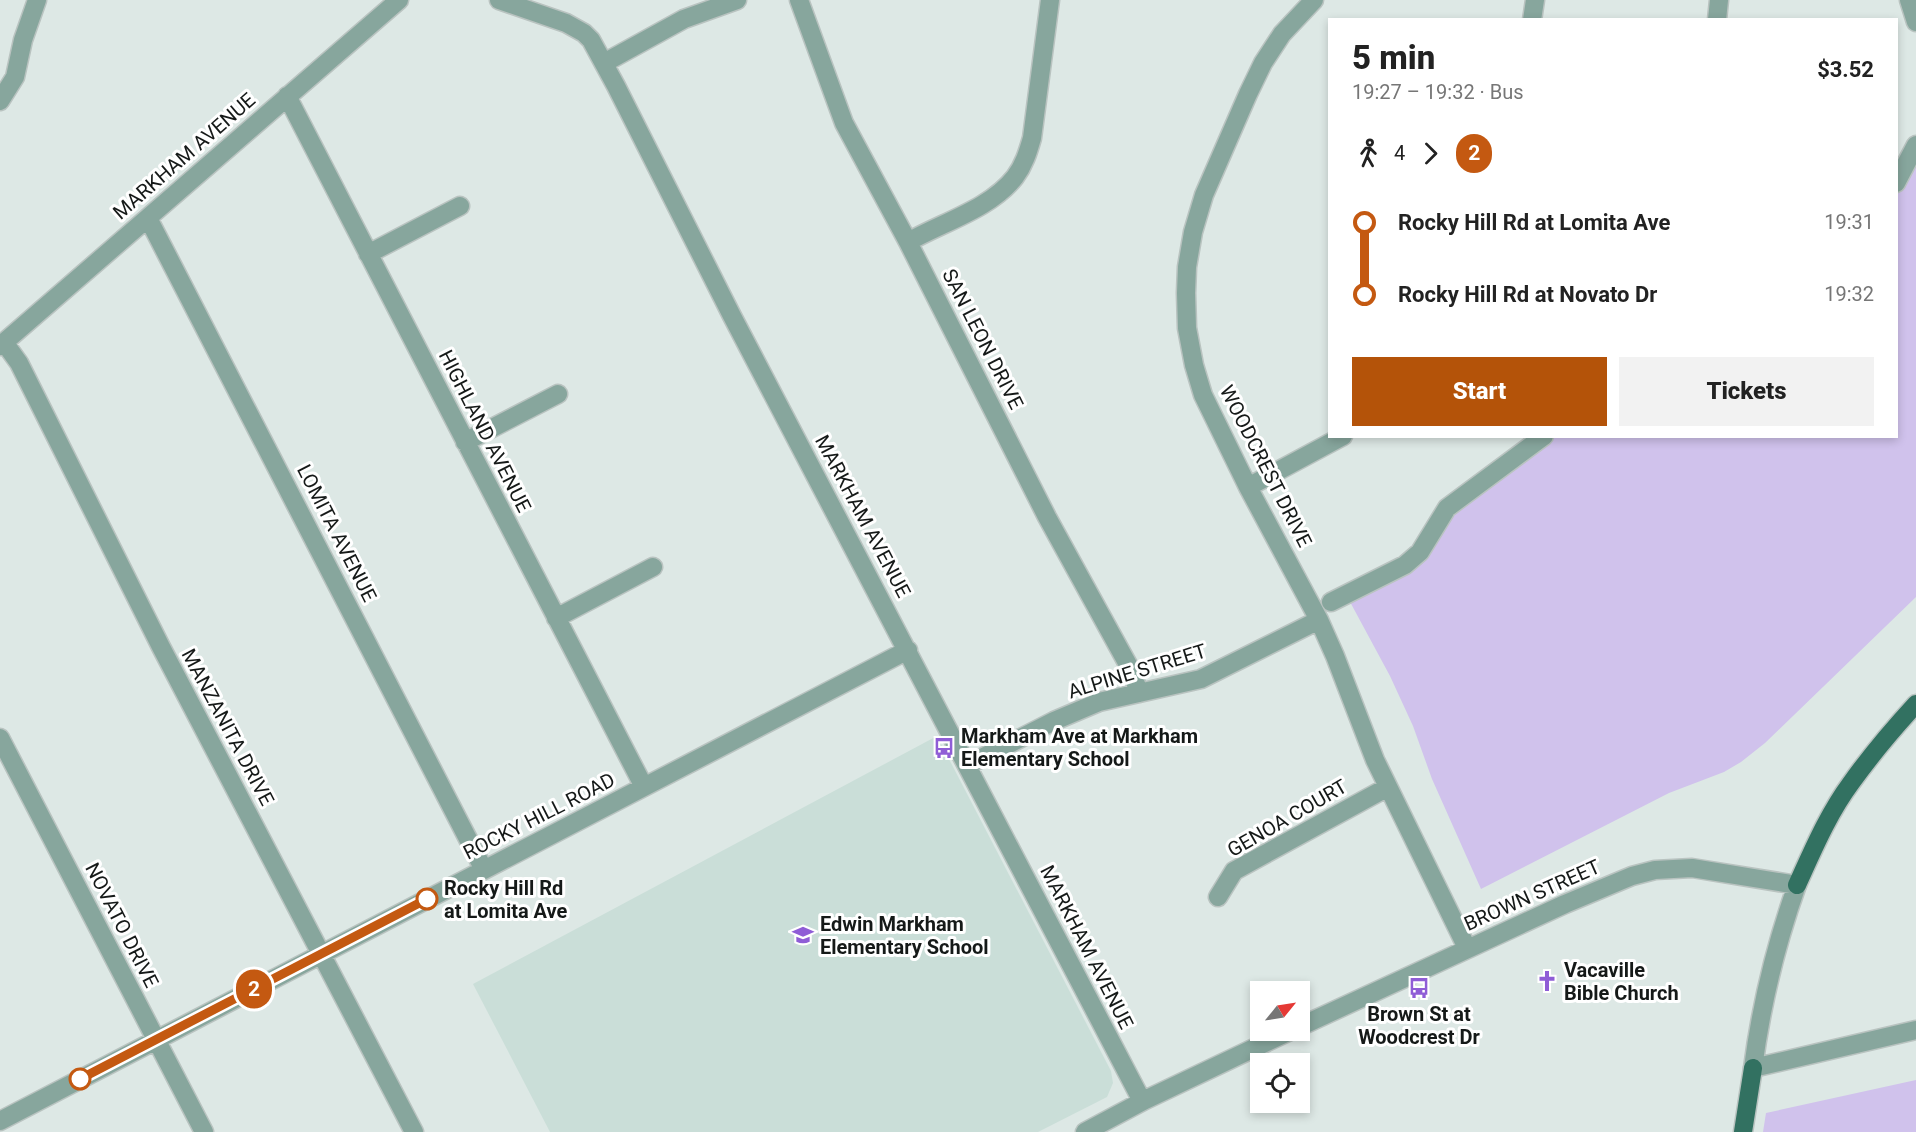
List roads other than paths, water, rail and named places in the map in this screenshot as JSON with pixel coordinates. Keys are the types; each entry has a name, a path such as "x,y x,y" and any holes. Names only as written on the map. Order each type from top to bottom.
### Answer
{"main road":[{"path":"1797,885 1819,836 1850,784 1887,736 1916,704"},
{"path":"1743,1132 1753,1068"}],"street":[{"path":"0,101 15,77 23,40 37,0"},
{"name":"MARKHAM AVENUE","path":"2,344 399,0"},
{"name":"MARKHAM AVENUE","path":"499,0 566,23 584,33 591,40 1142,1101"},
{"path":"604,63 684,19 737,0"},
{"name":"SAN LEON DRIVE","path":"799,0 844,123 908,242 1047,517 1131,670 1139,693"},
{"path":"908,242 979,206 1000,192 1015,176 1026,158 1039,102 1050,0"},
{"name":"WOODCREST DRIVE","path":"1314,0 1282,34 1263,63 1204,195 1193,232 1187,267 1185,293 1187,328 1203,395 1248,487 1319,620 1375,760 1467,948"},
{"path":"1532,18 1535,0"},
{"path":"1717,18 1719,0"},
{"path":"1908,0 1916,22"},
{"name":"HIGHLAND AVENUE","path":"287,96 644,787"},
{"path":"1898,179 1916,146"},
{"path":"368,254 460,206"},
{"name":"LOMITA AVENUE","path":"148,218 484,870"},
{"name":"MANZANITA DRIVE","path":"2,344 19,363 166,657 414,1132"},
{"path":"465,442 558,394"},
{"path":"1248,487 1338,438"},
{"path":"1331,602 1406,565 1415,558 1447,508 1541,438"},
{"path":"556,618 653,567"},
{"name":"ALPINE STREET","path":"968,765 1054,721 1099,702 1201,679 1319,620"},
{"name":"ROCKY HILL ROAD","path":"0,1121 908,650"},
{"name":"NOVATO DRIVE","path":"0,738 204,1132"},
{"name":"GENOA COURT","path":"1218,897 1234,871 1388,787"},
{"name":"BROWN STREET","path":"1310,1022 1467,948 1632,876 1655,870 1692,868 1797,885"},
{"path":"1797,885 1784,920 1758,1028 1753,1068 1916,1030"},
{"path":"1084,1132 1142,1101 1269,1041"}],"place":[{"name":"Markham Ave at Markham Elementary School","path":"944,748"},
{"name":"Rocky Hill Rd at Lomita Ave","path":"427,899"},
{"name":"Edwin Markham Elementary School","path":"803,935"},
{"name":"Vacaville Bible Church","path":"1547,981"},
{"name":"Brown St at Woodcrest Dr","path":"1419,988"}]}
